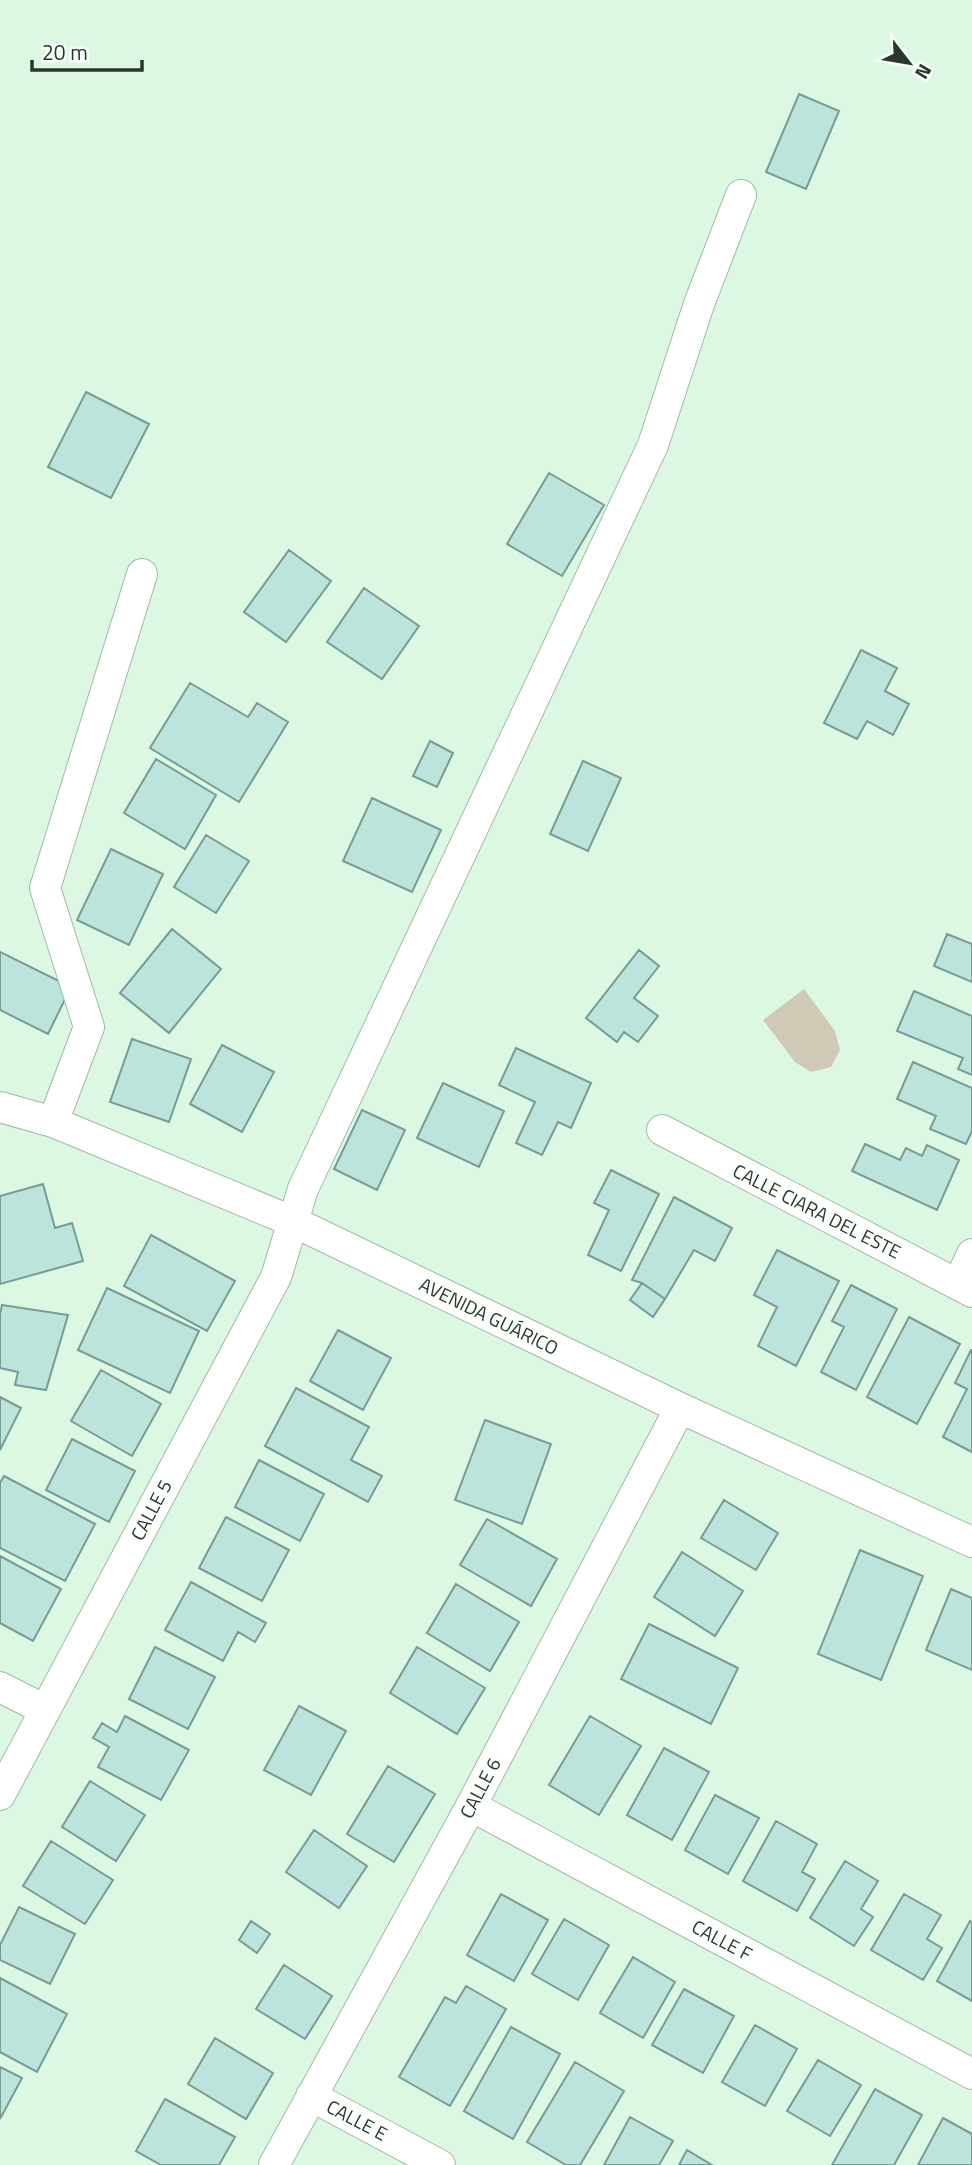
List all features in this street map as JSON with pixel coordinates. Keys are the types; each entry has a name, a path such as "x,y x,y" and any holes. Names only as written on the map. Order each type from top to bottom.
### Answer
{"street":[{"name":"CALLE 5","path":"0,1795 276,1276 303,1189 653,445 699,304 741,195"},
{"path":"53,1122 89,1027 45,888 142,574"},
{"name":"AVENIDA GUÁRICO","path":"0,1107 53,1122 294,1222 680,1408 972,1542"},
{"name":"CALLE CIARA DEL ESTE","path":"662,1130 965,1288"},
{"path":"965,1288 972,1254"},
{"name":"CALLE 6","path":"274,2165 471,1806 680,1408"},
{"path":"0,1687 45,1710"},
{"name":"CALLE F","path":"471,1806 972,2074"},
{"name":"CALLE E","path":"311,2096 440,2165"}],"shaded area":[{"path":"804,989 835,1031 840,1050 831,1067 811,1072 795,1062 763,1020"}],"building":[{"path":"799,94 839,111 806,189 766,172"},
{"path":"86,392 149,424 111,498 48,467"},
{"path":"549,473 604,505 562,576 507,544"},
{"path":"289,550 331,581 286,642 244,612"},
{"path":"364,588 419,626 382,679 327,642"},
{"path":"861,650 897,668 885,691 909,704 893,735 867,721 857,739 824,723"},
{"path":"190,683 248,717 257,703 288,722 239,802 150,748"},
{"path":"430,741 453,753 437,787 413,776"},
{"path":"156,759 216,795 185,849 124,813"},
{"path":"583,761 621,778 588,851 550,834"},
{"path":"372,798 441,830 412,892 343,861"},
{"path":"206,835 249,861 216,913 174,887"},
{"path":"111,849 163,874 129,945 77,920"},
{"path":"172,929 221,969 169,1033 120,993"},
{"path":"947,934 972,944 972,982 934,966"},
{"path":"639,950 659,966 634,998 658,1016 638,1042 624,1032 617,1042 586,1018"},
{"path":"0,952 71,987 48,1034 0,1010"},
{"path":"914,991 972,1016 972,1075 958,1069 963,1058 897,1031"},
{"path":"132,1039 191,1059 169,1122 110,1102"},
{"path":"222,1045 274,1072 242,1132 190,1104"},
{"path":"516,1048 591,1083 571,1128 558,1122 542,1155 516,1143 535,1102 499,1085"},
{"path":"913,1062 972,1088 972,1131 966,1144 930,1129 936,1116 897,1099"},
{"path":"443,1083 504,1111 479,1167 417,1138"},
{"path":"362,1110 405,1130 377,1190 334,1169"},
{"path":"865,1144 900,1160 906,1148 922,1156 927,1145 959,1160 937,1210 852,1171"},
{"path":"611,1170 659,1194 621,1271 588,1255 609,1210 594,1203"},
{"path":"43,1184 55,1228 72,1223 83,1261 0,1284 0,1196"},
{"path":"674,1197 732,1228 715,1261 694,1250 665,1299 642,1283 632,1280"},
{"path":"151,1235 235,1281 207,1331 124,1286"},
{"path":"777,1250 839,1281 796,1366 758,1346 777,1307 754,1295"},
{"path":"642,1283 665,1299 653,1317 630,1300"},
{"path":"851,1285 897,1309 856,1390 821,1372 844,1327 832,1321"},
{"path":"107,1288 199,1331 170,1393 78,1350"},
{"path":"2,1305 68,1315 46,1390 15,1385 18,1372 0,1368"},
{"path":"909,1317 960,1344 917,1424 867,1397"},
{"path":"338,1330 391,1358 363,1410 310,1381"},
{"path":"971,1350 972,1452 943,1437 967,1389 955,1383"},
{"path":"101,1370 161,1404 132,1456 71,1421"},
{"path":"296,1388 369,1427 351,1460 382,1476 368,1502 265,1446"},
{"path":"0,1397 21,1408 0,1450"},
{"path":"485,1420 551,1444 522,1524 455,1500"},
{"path":"72,1439 135,1471 109,1522 46,1490"},
{"path":"259,1460 324,1494 300,1541 235,1507"},
{"path":"4,1476 95,1524 65,1581 0,1548 0,1483"},
{"path":"724,1500 778,1533 756,1570 701,1538"},
{"path":"226,1517 289,1550 262,1601 199,1568"},
{"path":"487,1519 557,1559 531,1606 460,1565"},
{"path":"860,1550 923,1576 881,1680 818,1654"},
{"path":"682,1552 743,1591 715,1636 654,1597"},
{"path":"0,1556 61,1589 33,1641 0,1623"},
{"path":"191,1582 266,1623 255,1642 238,1632 223,1661 165,1630"},
{"path":"456,1584 519,1622 490,1671 427,1633"},
{"path":"951,1589 972,1598 972,1670 926,1650"},
{"path":"649,1624 738,1668 711,1724 621,1679"},
{"path":"155,1647 215,1677 188,1729 129,1699"},
{"path":"417,1647 485,1688 457,1734 390,1693"},
{"path":"299,1706 346,1731 311,1795 264,1770"},
{"path":"125,1716 189,1750 161,1800 98,1767 109,1747 93,1738 102,1723 117,1732"},
{"path":"590,1716 641,1746 599,1815 549,1785"},
{"path":"664,1748 709,1772 672,1840 627,1815"},
{"path":"388,1766 435,1794 394,1862 347,1834"},
{"path":"90,1781 145,1815 116,1861 62,1827"},
{"path":"715,1795 759,1818 728,1874 685,1850"},
{"path":"776,1821 817,1844 802,1872 815,1879 797,1911 743,1881"},
{"path":"314,1830 367,1866 339,1908 286,1872"},
{"path":"51,1841 113,1880 85,1924 23,1886"},
{"path":"845,1861 878,1881 861,1909 873,1917 854,1946 810,1918"},
{"path":"501,1894 548,1920 514,1981 467,1955"},
{"path":"904,1894 941,1915 927,1939 942,1948 923,1980 871,1950"},
{"path":"19,1907 75,1934 50,1984 0,1960 0,1945"},
{"path":"564,1919 609,1945 578,2000 532,1974"},
{"path":"251,1921 270,1934 257,1953 239,1940"},
{"path":"970,1921 972,1922 972,2001 937,1981"},
{"path":"633,1957 675,1982 643,2038 600,2013"},
{"path":"284,1965 332,1996 305,2039 256,2009"},
{"path":"0,1978 67,2014 37,2072 0,2052"},
{"path":"466,1986 506,2009 450,2106 399,2077 445,1997 456,2003"},
{"path":"684,1989 734,2016 703,2073 652,2045"},
{"path":"755,2025 797,2049 765,2106 722,2082"},
{"path":"511,2027 560,2054 513,2139 464,2111"},
{"path":"215,2038 273,2073 246,2119 188,2084"},
{"path":"818,2060 861,2085 830,2136 787,2111"},
{"path":"575,2062 624,2091 580,2165 566,2165 527,2142"},
{"path":"0,2067 22,2078 0,2119"},
{"path":"875,2089 922,2115 894,2165 832,2165"},
{"path":"165,2099 235,2137 219,2165 161,2165 136,2151"},
{"path":"630,2117 673,2141 659,2165 604,2165"},
{"path":"943,2118 972,2134 972,2165 918,2165"},
{"path":"687,2150 712,2165 679,2165"}]}
